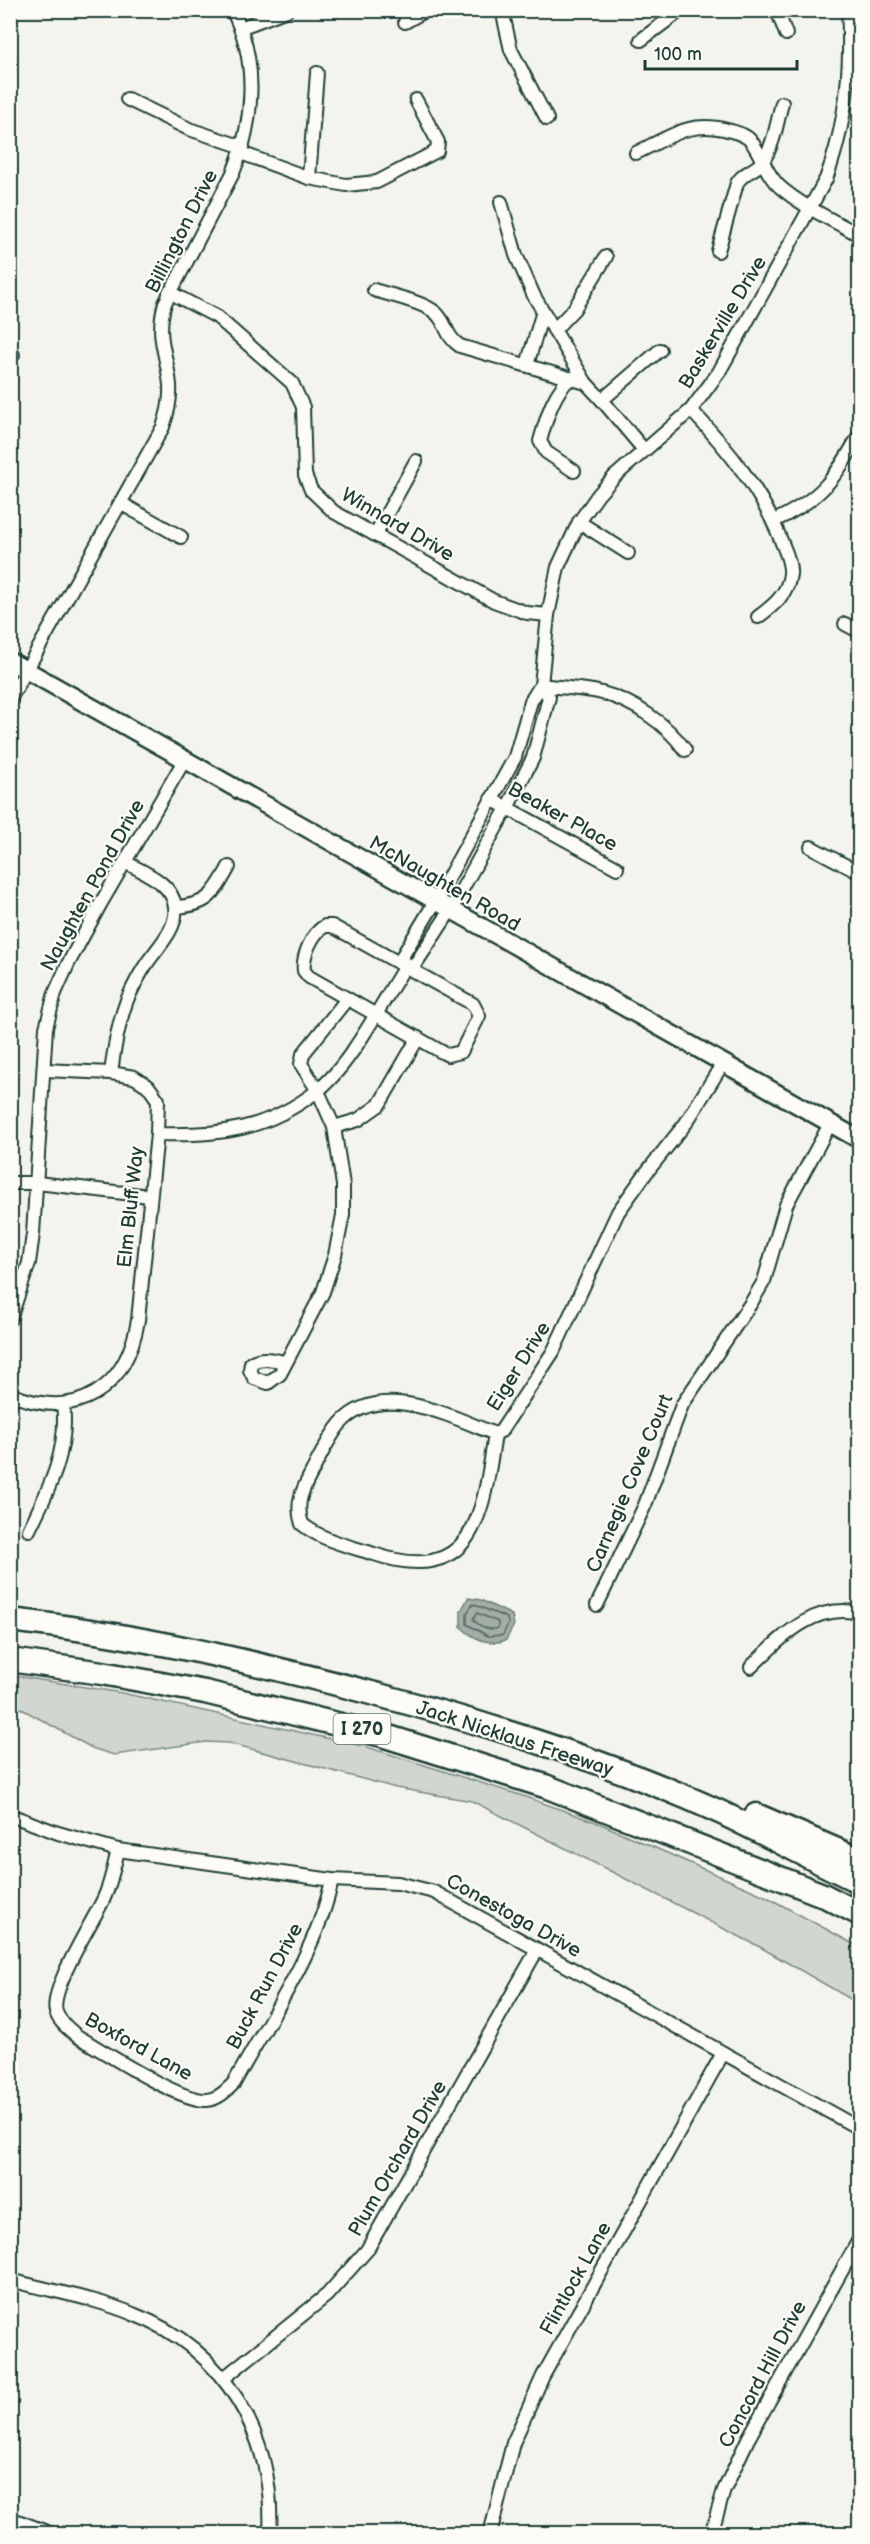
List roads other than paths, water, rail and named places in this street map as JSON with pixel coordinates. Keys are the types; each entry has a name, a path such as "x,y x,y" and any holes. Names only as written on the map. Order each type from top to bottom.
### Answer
{"highway":[{"name":"Jack Nicklaus Freeway","path":"10,1620 111,1635 300,1674 477,1721 559,1748 721,1813 860,1882"},
{"name":"Jack Nicklaus Freeway","path":"10,1660 102,1673 205,1692 382,1735 545,1786 823,1895 860,1914"},
{"path":"669,1792 724,1801 860,1860"},
{"path":"700,1848 814,1904 860,1931"}],"street":[{"name":"Billington Drive","path":"10,699 164,427 170,386 160,342 160,325 169,292 222,196 242,150 251,96 249,72 240,28 232,10"},
{"path":"240,28 287,10"},
{"path":"405,22 426,10"},
{"path":"502,10 511,50 547,119"},
{"path":"641,40 681,10"},
{"path":"777,10 786,34"},
{"name":"Baskerville Drive","path":"443,906 491,799 515,757 531,701 541,685 549,615 558,567 579,522 603,489 691,410 720,372 826,179 837,150 844,118 851,45 848,10"},
{"path":"309,177 317,73"},
{"path":"127,99 189,129 309,177 336,185 377,182 437,151 438,142 416,100"},
{"path":"718,251 737,183 742,176 762,162 770,148 782,103"},
{"path":"636,153 684,130 699,125 716,126 748,138 779,186 859,235"},
{"path":"501,202 516,255 543,311 586,383 644,450"},
{"path":"554,330 574,309 606,257"},
{"path":"374,290 436,312 452,341 460,346 496,359 527,364 586,383"},
{"name":"Winnard Drive","path":"169,292 217,317 292,383 303,407 305,475 311,490 334,512 494,601 527,613 549,615"},
{"path":"527,364 543,311"},
{"path":"602,400 660,350"},
{"path":"571,378 562,385 557,394 540,441 546,452 574,471"},
{"path":"691,410 740,468 774,521 790,572 787,587 775,604 758,617"},
{"path":"774,521 804,506 820,494 843,465 860,434"},
{"path":"375,534 416,460"},
{"path":"122,504 181,537"},
{"path":"579,522 628,553"},
{"path":"844,624 860,632"},
{"name":"McNaughten Road","path":"10,661 860,1140"},
{"path":"541,685 587,690 621,701 674,734 685,750"},
{"name":"Baskerville Drive","path":"443,906 507,808 533,758 549,697 541,685"},
{"name":"Naughten Pond Drive","path":"10,1319 29,1263 37,1183 46,1028 57,987 125,862 185,759"},
{"name":"Beaker Place","path":"491,799 617,868"},
{"path":"811,847 860,873"},
{"path":"111,1073 115,1045 128,1000 147,964 171,930 176,907 172,896 154,878 125,862"},
{"path":"176,907 192,906 208,899 229,867"},
{"path":"157,1134 199,1136 233,1132 269,1119 318,1091 343,1062 404,968 403,956 443,906"},
{"path":"332,926 404,968 473,1004 477,1009 476,1022 461,1052 448,1054 347,999 304,971 305,956 319,929 332,926"},
{"path":"285,1362 323,1292 340,1236 343,1215 343,1185 334,1127 318,1091 301,1064 303,1054 347,999"},
{"path":"334,1127 358,1120 379,1104 418,1038"},
{"name":"Eiger Drive","path":"495,1434 478,1522 469,1538 442,1558 429,1563 397,1562 326,1539 307,1528 300,1518 298,1501 326,1445 340,1423 357,1411 377,1405 420,1404 495,1434 501,1431 553,1352 618,1212 686,1123 723,1064"},
{"name":"Elm Bluff Way","path":"44,1070 111,1073 134,1077 148,1086 158,1100 157,1134 135,1341 121,1370 109,1383 85,1399 63,1404"},
{"name":"Carnegie Cove Court","path":"597,1605 645,1505 682,1405 764,1281 786,1204 831,1124"},
{"path":"10,1183 37,1183 150,1196"},
{"path":"10,1394 41,1403 63,1404 65,1422 60,1461 29,1530"},
{"path":"751,1667 796,1625 817,1615 833,1611 860,1613"},
{"name":"Conestoga Drive","path":"10,1815 58,1833 118,1850 332,1880 398,1883 434,1892 860,2128"},
{"name":"Boxford Lane","path":"118,1850 105,1896 61,1980 56,1995 56,2012 64,2025 77,2036 179,2093 196,2099 212,2099"},
{"name":"Buck Run Drive","path":"212,2099 225,2092 234,2083 310,1945 326,1909 332,1880"},
{"name":"Plum Orchard Drive","path":"224,2378 327,2295 367,2250 537,1950"},
{"name":"Flintlock Lane","path":"490,2534 513,2443 543,2376 723,2053"},
{"name":"Concord Hill Drive","path":"711,2534 724,2490 748,2439 860,2238"},
{"path":"10,2280 131,2313 153,2322 190,2346 224,2378 242,2406 259,2444 271,2505 270,2534"},
{"path":"10,2518 52,2534"}],"water":[{"path":"468,1598 481,1600 512,1615 514,1625 506,1640 488,1642 471,1635 461,1627 461,1611"}]}
